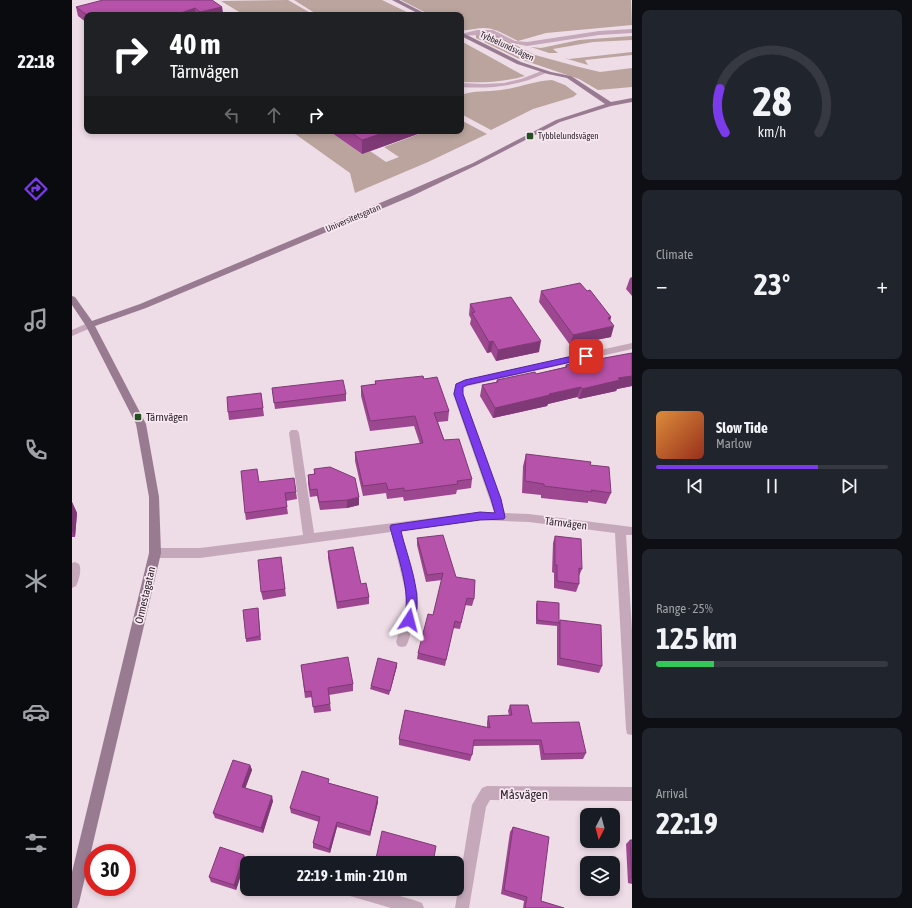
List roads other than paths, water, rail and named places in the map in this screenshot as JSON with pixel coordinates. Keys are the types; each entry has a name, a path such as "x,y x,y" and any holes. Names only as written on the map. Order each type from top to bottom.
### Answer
{"street":[{"path":"395,0 419,12"},
{"path":"464,34 493,32 514,42 527,44 599,33 632,31"},
{"name":"Tybbelundsvägen","path":"464,35 519,63 544,72 569,77 610,104"},
{"path":"464,86 492,87 512,84 528,80 544,72"},
{"name":"Universitetsgatan","path":"72,333 143,306 409,194 475,164 558,122 610,104 632,100"},
{"name":"Ormestagatan","path":"72,299 90,325 141,424 154,497 155,553 72,903"},
{"path":"501,517 496,499 458,394 459,386 465,383 632,346"},
{"path":"294,433 309,539"},
{"name":"Tärnvägen","path":"155,553 200,553 480,516 626,530"},
{"path":"395,527 412,594 412,608 402,642"},
{"path":"626,530 632,729"},
{"path":"72,583 75,567"},
{"name":"Måsvägen","path":"462,908 479,805 486,794 632,794"},
{"path":"375,896 417,908"}],"place":[{"name":"Tybblelundsvägen","path":"530,136"},
{"name":"Tärnvägen","path":"138,417"}]}
